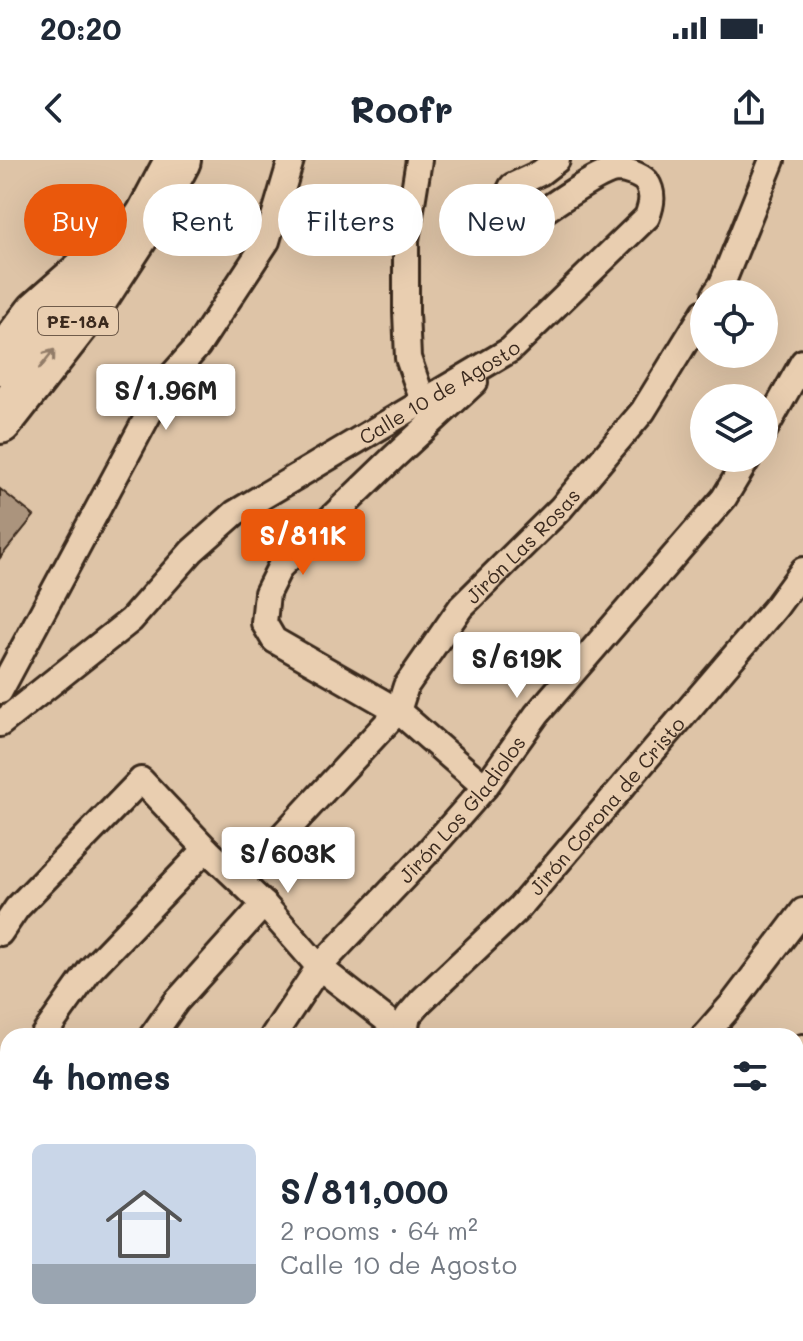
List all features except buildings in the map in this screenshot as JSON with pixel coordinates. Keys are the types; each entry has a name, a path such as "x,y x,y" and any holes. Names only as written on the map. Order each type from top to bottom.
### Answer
{"highway":[{"name":"PE-18A","path":"165,184 178,160"},
{"name":"PE-18A","path":"0,362 38,313 143,220"},
{"name":"PE-18A","path":"0,421 90,306 143,224"}],"street":[{"path":"0,691 166,382 198,346 267,241 291,160"},
{"path":"419,160 406,240 406,312 408,358 423,401"},
{"name":"Calle 10 de Agosto","path":"0,724 131,620 192,551 235,513 510,350 647,217 653,201 648,184 640,176 616,170 597,178 525,224 515,221 506,213 506,198 512,186 540,173 557,160"},
{"path":"724,280 772,160"},
{"name":"Jirón Las Rosas","path":"241,880 398,711 406,686 461,607 561,508 643,411 690,335"},
{"path":"485,787 398,711 274,640 264,623 267,593 280,567 510,350"},
{"path":"778,406 803,362"},
{"name":"Jirón Los Gladiolos","path":"278,1028 319,967 485,787 537,714 724,498 740,472"},
{"name":"Jirón Corona de Cristo","path":"406,1028 408,1016 421,1001 519,908 776,607 803,570"},
{"path":"0,933 17,908 141,780 206,849 264,904 319,967 396,1028"},
{"path":"49,1028 90,970 206,849"},
{"path":"158,1028 176,1002 264,904"},
{"path":"711,1028 803,911"}]}
